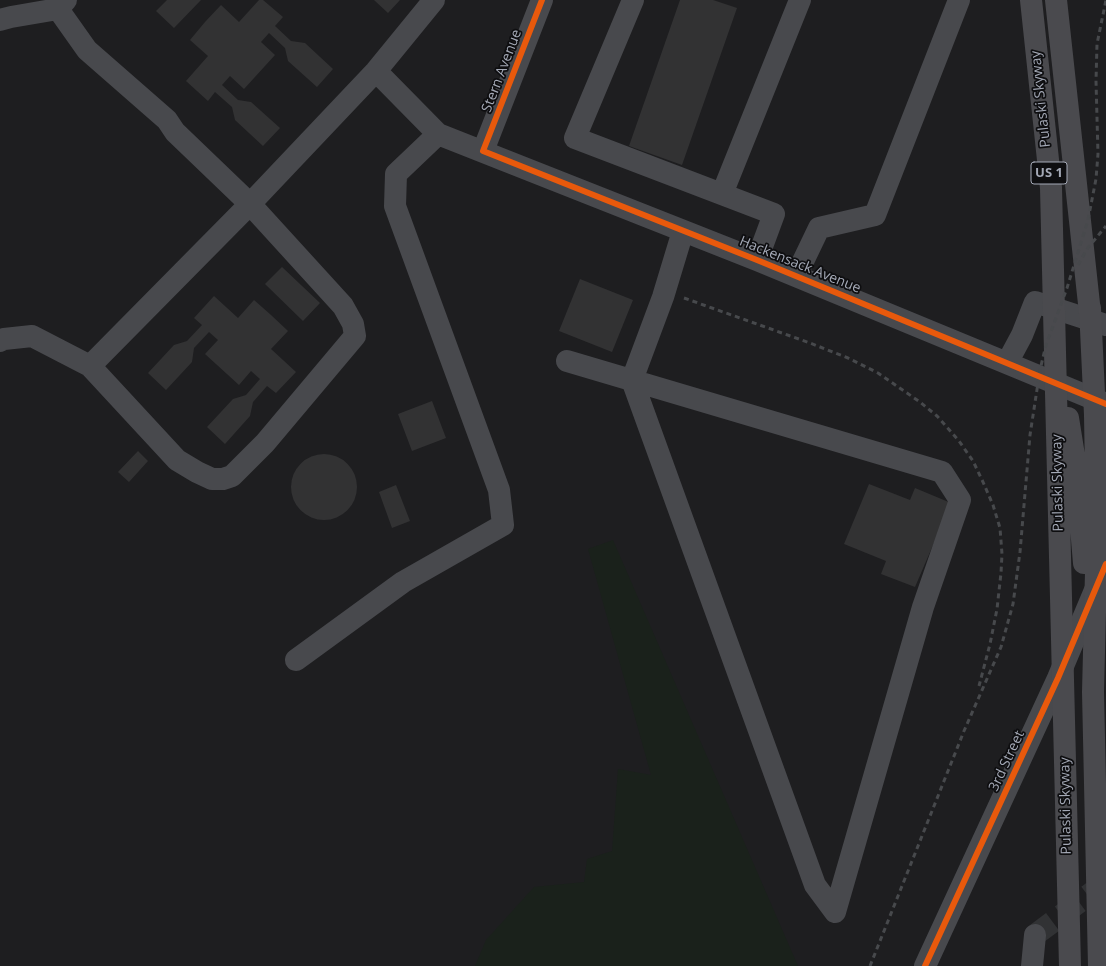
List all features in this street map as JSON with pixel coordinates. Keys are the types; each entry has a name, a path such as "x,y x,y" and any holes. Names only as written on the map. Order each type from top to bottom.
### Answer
{"highway":[{"name":"Pulaski Skyway","path":"1031,0 1050,188 1070,966"},
{"name":"Pulaski Skyway","path":"1056,0 1106,468"},
{"path":"1090,308 1095,415 1097,532 1094,692 1099,966"},
{"path":"1055,347 1076,468 1094,692"}],"street":[{"path":"90,366 250,204 376,71 434,0"},
{"name":"Stern Avenue","path":"483,151 542,0"},
{"path":"633,0 575,138 774,214 757,260"},
{"path":"722,194 800,0"},
{"path":"796,276 819,228 875,215 959,0"},
{"path":"0,20 62,4 87,50 167,120 175,132 250,204 343,306 353,324 355,336 265,443 232,476 223,479 212,479 177,460 90,366 32,336 4,339 0,341"},
{"path":"296,660 403,582 503,525 499,490 395,206 396,174 438,134 376,71"},
{"name":"Hackensack Avenue","path":"438,134 757,260 1106,404"},
{"path":"567,361 632,380 942,472 960,500 923,607 835,912 815,885 632,380 664,297 684,231"},
{"path":"1007,363 1022,335 1035,302 1106,325"},
{"name":"3rd Street","path":"925,966 1058,678 1106,564"},
{"path":"1032,966 1035,935"}],"shaded area":[{"path":"0,0 1106,0 1106,966 0,966"},
{"path":"613,540 798,966 475,966 486,940 534,887 584,882 587,859 612,851 618,769 651,775 588,549"}],"building":[{"path":"167,0 201,0 174,28 156,11"},
{"path":"259,0 263,0 283,17 275,26 291,41 305,43 333,69 317,87 288,61 285,48 269,33 261,42 275,55 244,89 230,76 222,85 238,100 251,102 280,128 263,146 235,120 232,107 215,92 208,101 186,81 208,56 190,40 205,22 221,5 239,22"},
{"path":"374,0 400,0 388,13"},
{"path":"680,0 713,0 737,8 682,165 629,146"},
{"path":"282,267 320,303 303,321 265,284"},
{"path":"580,279 633,300 612,352 559,331"},
{"path":"214,296 238,318 254,300 271,315 288,331 271,349 296,372 276,393 267,386 253,402 250,416 225,444 207,427 233,399 246,395 260,379 251,371 239,385 205,354 218,340 209,332 194,348 192,362 166,390 148,373 174,345 187,341 202,325 194,318"},
{"path":"432,401 446,438 412,451 398,414"},
{"path":"138,451 148,461 129,482 118,472"},
{"path":"318,454 330,454 337,456 348,463 355,474 357,487 355,500 348,511 337,518 330,520 318,520 311,518 300,511 293,500 291,493 291,481 293,474 300,463 311,456"},
{"path":"869,484 910,500 915,488 951,503 915,587 881,574 886,561 844,544"},
{"path":"396,485 410,521 392,528 379,492"}],"tunnel":[{"path":"1035,935 1106,882"}],"railway":[{"path":"870,966 964,731 1001,647 1013,604 1020,552 1030,435 1040,370 1046,345 1067,288 1088,220 1096,179 1098,154 1096,81 1097,44 1106,0"},
{"path":"1078,265 1087,249 1106,226"},
{"path":"684,298 810,343 848,358 878,373 920,402 937,416 959,441 973,461 983,482 993,505 1000,528 1002,554 997,609 979,686"}],"cycle path":[{"path":"542,0 483,151 757,260 1106,404"},
{"path":"925,966 1058,678 1106,564"}]}
